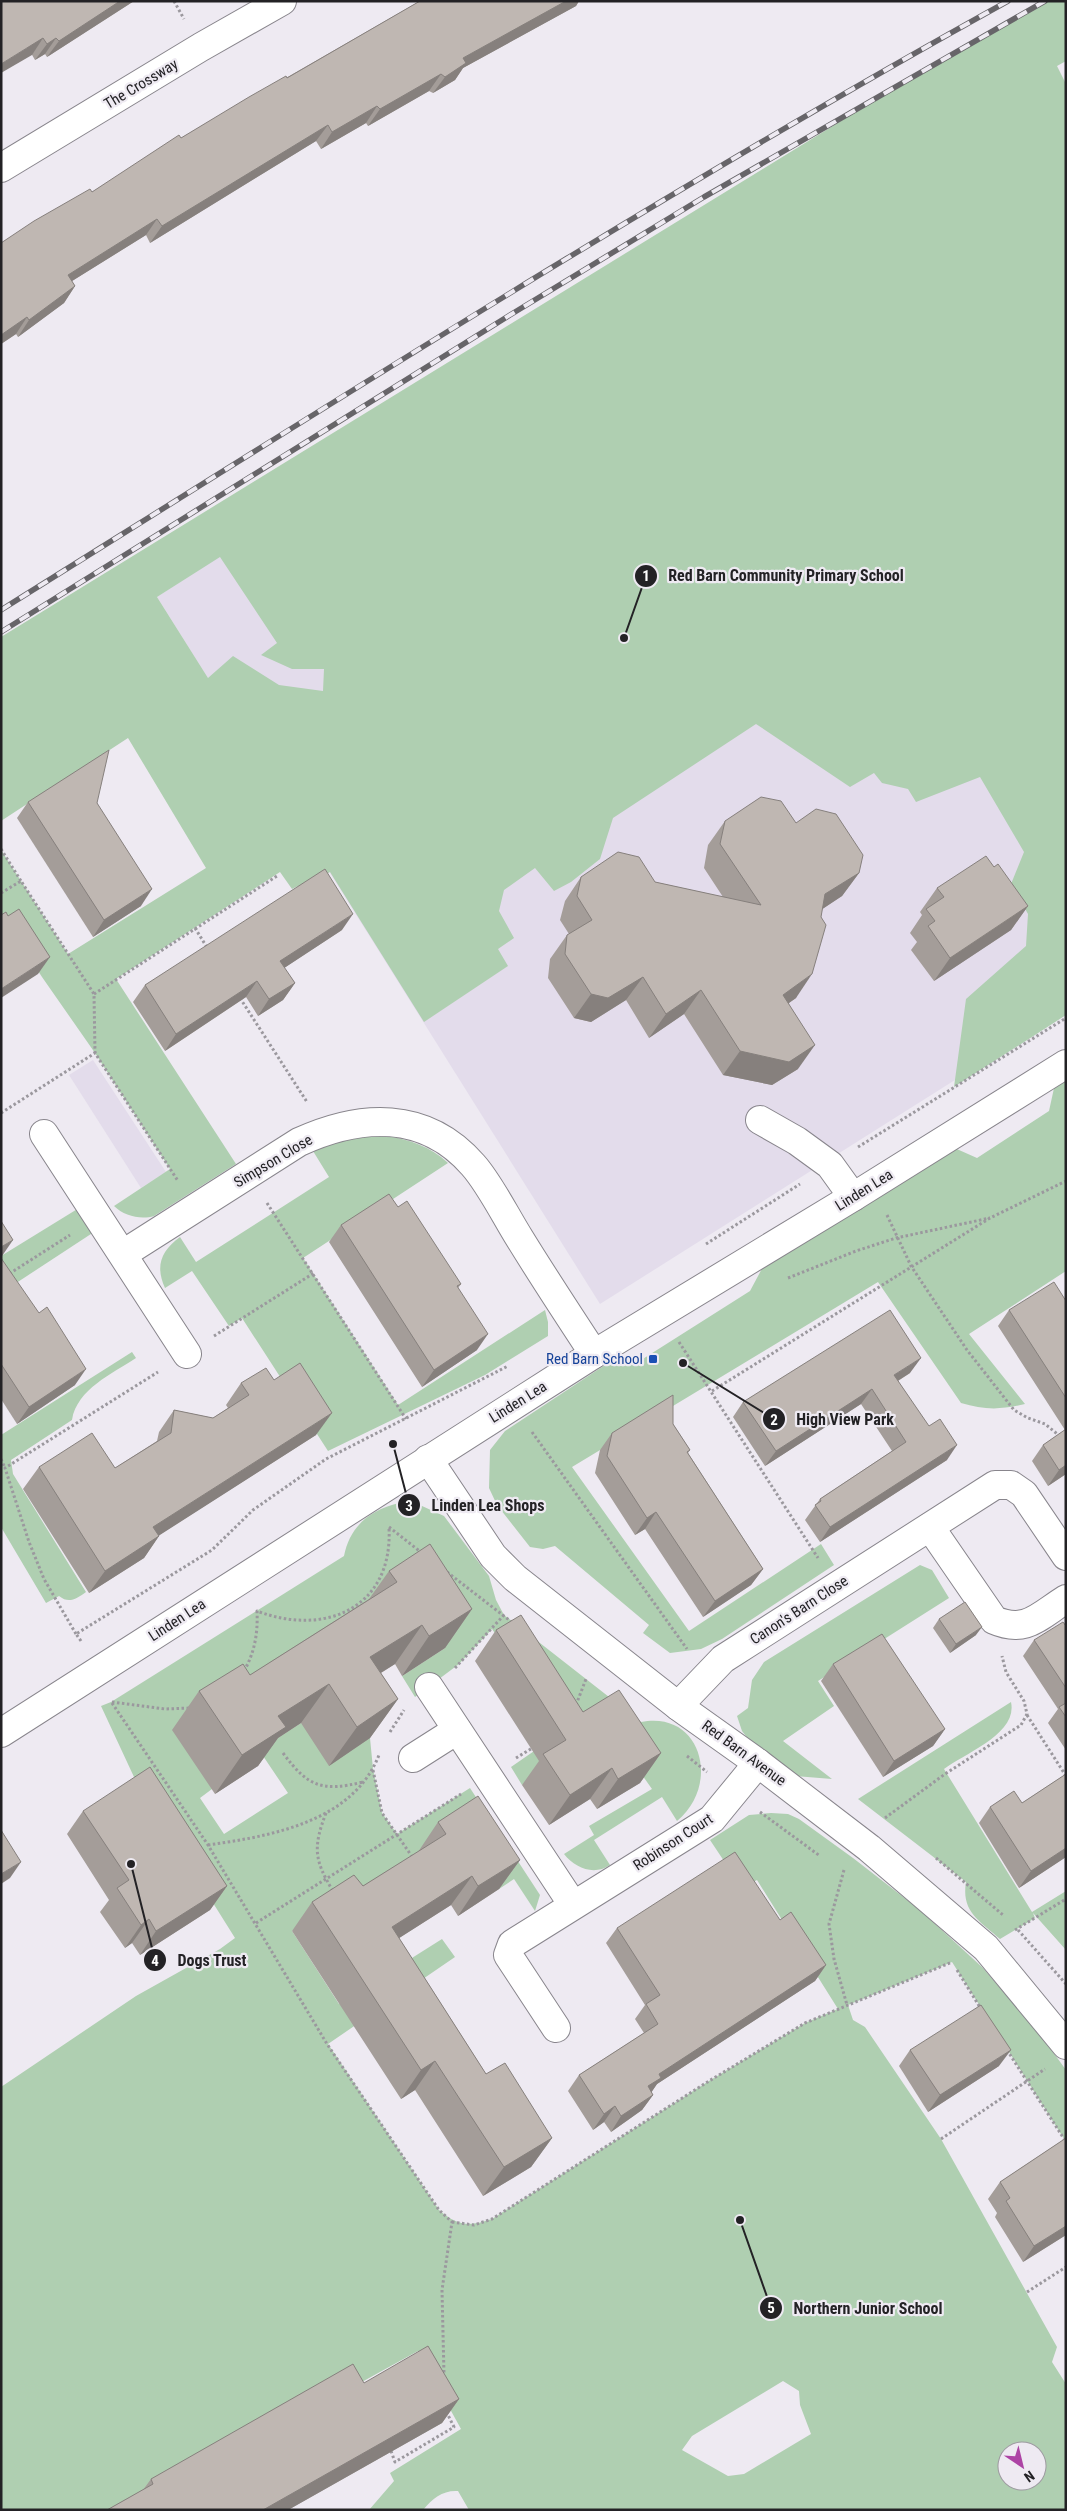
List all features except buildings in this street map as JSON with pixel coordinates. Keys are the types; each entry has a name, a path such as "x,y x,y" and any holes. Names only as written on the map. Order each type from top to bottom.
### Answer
{"street":[{"name":"The Crossway","path":"1,168 201,47 282,1"},
{"name":"Linden Lea","path":"1,1733 594,1354 863,1191 1066,1064"},
{"name":"Simpson Close","path":"123,1254 299,1142 325,1130 373,1120 397,1123 418,1128 438,1137 473,1165 594,1354"},
{"path":"760,1120 797,1141 863,1191"},
{"path":"44,1134 187,1354"},
{"name":"Red Barn Avenue","path":"428,1459 493,1556 515,1578 678,1706 758,1763 864,1844 986,1948 1058,2055"},
{"name":"Canon's Barn Close","path":"678,1706 723,1660 995,1485 1011,1485 1024,1494 1066,1556"},
{"path":"930,1527 994,1620 1008,1626 1024,1626 1066,1599"},
{"path":"429,1687 573,1905"},
{"path":"414,1758 457,1730"},
{"name":"Robinson Court","path":"556,2028 508,1955 512,1944 712,1819 758,1763"}],"path":[{"path":"1,848 94,994 95,1053 196,1209"},
{"path":"94,994 277,876"},
{"path":"1,893 21,881"},
{"path":"195,928 211,952"},
{"path":"236,993 325,1130"},
{"path":"1,1113 95,1053"},
{"path":"249,1174 406,1418"},
{"path":"712,1391 910,1266 990,1218 1066,1181"},
{"path":"863,1191 896,1238 910,1266 966,1350 1014,1410 1028,1418 1045,1424 1066,1444"},
{"path":"1,1279 98,1217"},
{"path":"783,1280 896,1238 990,1218"},
{"path":"5,1468 314,1273"},
{"path":"671,1347 687,1337"},
{"path":"679,1342 836,1586"},
{"path":"514,1405 706,1676"},
{"path":"526,1440 542,1430"},
{"path":"1,1459 44,1579 76,1634"},
{"path":"382,1532 398,1522"},
{"path":"257,1610 272,1617 312,1621 323,1620 353,1609 372,1590 383,1571 390,1543 389,1527"},
{"path":"249,1616 265,1606"},
{"path":"239,1677 250,1660 254,1647 258,1630 257,1610"},
{"path":"386,1738 410,1701 459,1664 504,1616"},
{"path":"994,1620 1006,1672 1024,1701 1027,1714 1066,1776"},
{"path":"98,1670 111,1702 208,1845 328,2044 438,2210 452,2222 474,2225 492,2219 709,2080 805,2023 986,1948 1066,1899"},
{"path":"575,1706 586,1678"},
{"path":"111,1702 120,1697"},
{"path":"111,1702 165,1710 190,1708 198,1705"},
{"path":"847,2005 834,1958 829,1924 842,1872 885,1819 912,1796 1021,1725 1027,1714"},
{"path":"256,1924 536,1745"},
{"path":"208,1845 278,1832 326,1812 351,1796 364,1782 373,1769 380,1752"},
{"path":"282,1753 298,1771 324,1788 344,1787 364,1782"},
{"path":"373,1769 382,1813 413,1859"},
{"path":"326,1812 316,1844 320,1868 336,1896"},
{"path":"952,1962 982,2010"},
{"path":"1002,2042 1066,2142"},
{"path":"941,2139 1027,2082 1058,2055"},
{"path":"444,2379 442,2290 444,2264 452,2222"},
{"path":"1028,2292 1066,2267"},
{"path":"391,2452 395,2462 454,2427 444,2409"}],"shaded area":[{"path":"1066,84 1066,1010 600,1304 157,597 220,556"},
{"path":"93,1060 166,1172 141,1188 69,1075"}],"green space":[{"path":"1045,1 1066,1 1066,61 1057,66 1066,84 1066,1015 954,1087 966,999 1026,946 1028,914 1011,884 1024,852 980,777 916,802 908,789 882,783 874,773 850,787 756,724 613,818 600,859 571,882 554,891 535,868 504,890 499,911 514,938 498,949 508,966 424,1022 330,872 301,891 298,886 292,889 280,872 116,979 236,1164 154,1216 144,1218 133,1216 118,1209 114,1206 170,1169 95,1053 1,914 1,850 68,954 206,868 128,738 1,821 1,637 914,76","holes":["220,557 277,643 261,655 292,669 324,669 323,691 279,685 233,656 208,678 157,597"]},
{"path":"1066,1072 1066,1271 969,1334 1025,1404 993,1408 961,1403 878,1282 572,1467 689,1631 821,1544 834,1565 722,1639 701,1649 670,1653 643,1633 649,1625 555,1546 543,1549 530,1547 497,1505 489,1488 490,1450 505,1431 608,1363 638,1362 750,1291 765,1263 950,1146 977,1158 1049,1111 1056,1079"},
{"path":"387,1136 419,1145 434,1152 448,1163 303,1258 398,1405 545,1310 548,1322 548,1336 485,1375 328,1451 242,1318 229,1326 192,1271 165,1288 160,1273 160,1266 164,1253 180,1237 196,1262 329,1177 313,1151 352,1137"},
{"path":"79,1208 94,1232 1,1293 1,1256"},
{"path":"132,1352 136,1358 107,1376 88,1391 75,1409 72,1420 11,1460 13,1474 86,1592 72,1600 66,1600 59,1596 46,1603 1,1527 1,1435"},
{"path":"399,1503 422,1506 444,1516 489,1576 496,1600 504,1615 641,1722 662,1721 679,1727 691,1739 698,1754 701,1771 699,1789 691,1806 677,1821 662,1797 594,1840 610,1865 598,1870 579,1867 564,1854 594,1835 589,1826 652,1789 596,1710 552,1765 522,1785 511,1767 563,1731 492,1629 459,1664 415,1697 402,1676 445,1648 403,1584 212,1789 200,1798 224,1834 288,1793 259,1750 301,1723 370,1738 373,1769 382,1813 397,1834 470,1788 540,1895 535,1911 514,1879 499,1889 418,1852 292,1931 339,2004 442,1939 455,1957 328,2044 439,2210 452,2219 464,2224 492,2219 709,2081 805,2023 838,2009 757,1880 742,1888 710,1840 749,1815 788,1814 799,1819 920,1910 983,1968 1045,2041 1066,2070 1066,2142 952,1962 848,2005 853,2020 865,2027 941,2139 1057,2347 1052,2362 1066,2384 1066,2510 469,2510 458,2491 453,2491 439,2496 423,2510 369,2510 394,2481 390,2473 461,2429 418,2351 130,2510 1,2510 1,2087 136,1996 220,1949 235,1938 134,1777 101,1706 111,1702 344,1556 347,1545 356,1528 370,1515","holes":["783,2381 799,2391 800,2405 811,2434 744,2474 728,2476 682,2450 692,2436"]},
{"path":"920,1565 932,1570 949,1598 818,1681 834,1706 783,1741 832,1779 795,1776 749,1740 742,1731 737,1716 748,1708 752,1680 764,1662"},
{"path":"1011,1702 1011,1713 1006,1724 998,1733 988,1742 944,1769 1032,1912 1066,1891 1066,1950 1033,1913 1035,1918 1000,1939 979,1921 969,1908 966,1901 966,1882 858,1799"}],"railway":[{"path":"1,610 626,222 880,73 1008,1"},
{"path":"1,632 510,315 704,197 1045,1"}],"place":[{"name":"Red Barn Community Primary School","path":"624,638"},
{"name":"Red Barn School","path":"653,1359"},
{"name":"High View Park","path":"683,1363"},
{"name":"Linden Lea Shops","path":"393,1444"},
{"name":"Dogs Trust","path":"131,1864"},
{"name":"Northern Junior School","path":"740,2220"}]}
